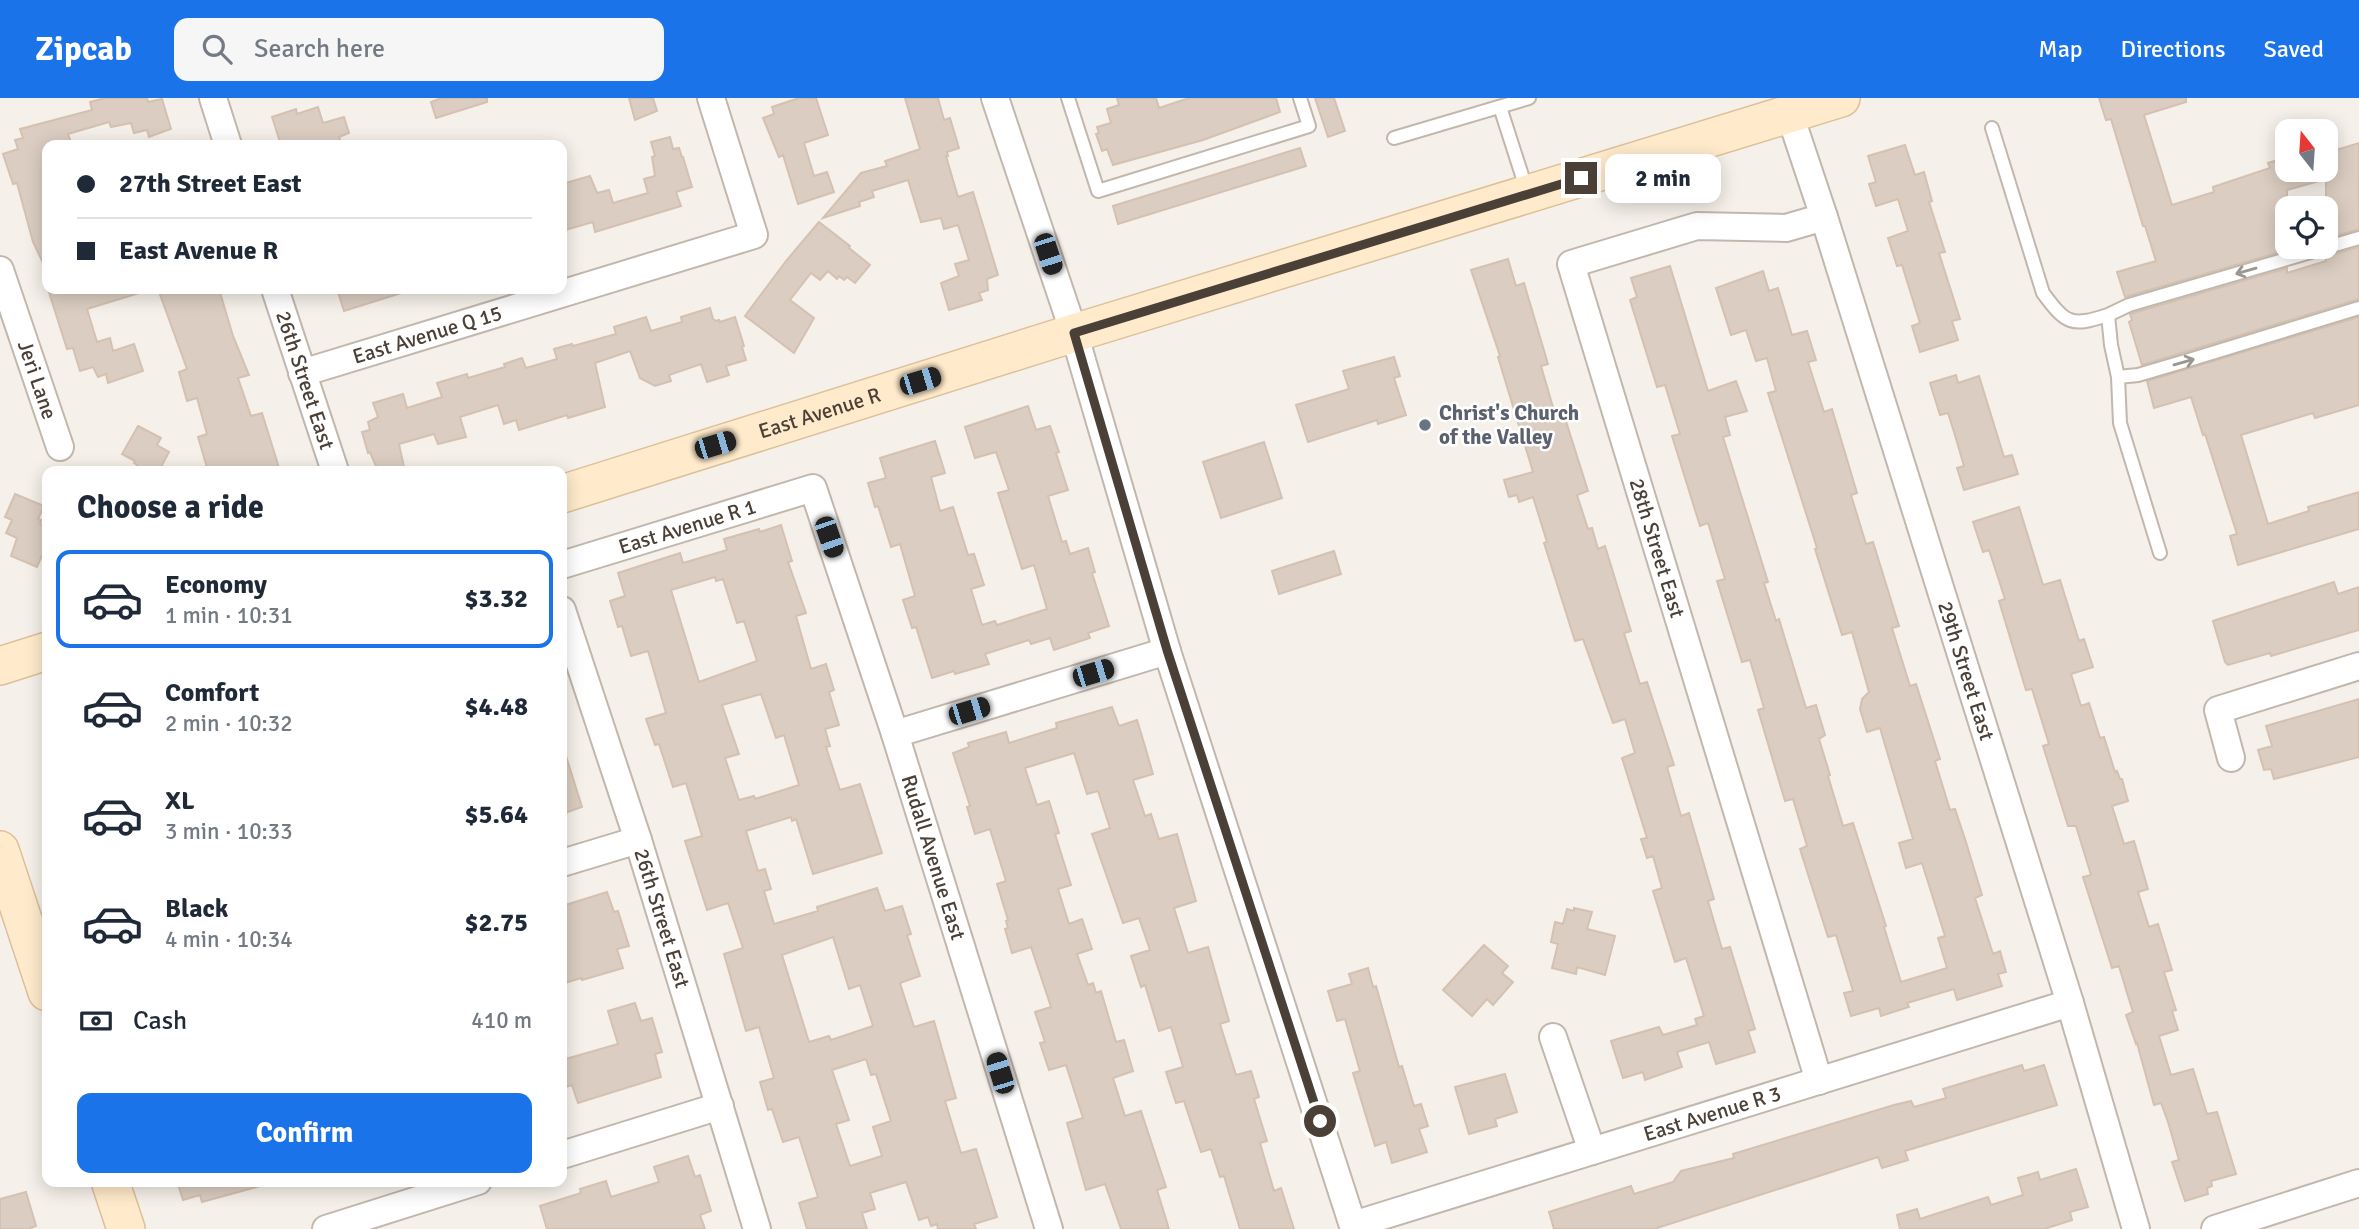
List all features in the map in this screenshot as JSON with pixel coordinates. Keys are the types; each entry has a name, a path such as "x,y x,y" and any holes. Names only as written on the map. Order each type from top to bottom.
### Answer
{"main road":[{"name":"East Avenue R","path":"567,492 1074,333 1841,98"},
{"path":"0,666 42,653"},
{"path":"0,850 42,977"},
{"path":"112,1187 126,1229"}],"street":[{"path":"213,98 226,140"},
{"name":"East Avenue Q 15","path":"567,292 754,234 711,98"},
{"path":"995,98 1074,333 1167,650 1354,1227"},
{"name":"29th Street East","path":"1790,115 2070,1003 2136,1229"},
{"name":"28th Street East","path":"1819,1081 1571,264 1697,226 1786,228 1824,217"},
{"name":"Jeri Lane","path":"0,270 60,447"},
{"name":"26th Street East","path":"277,294 333,466"},
{"name":"East Avenue Q 15","path":"302,373 559,294"},
{"name":"East Avenue R 1","path":"567,563 813,488"},
{"name":"Rudall Avenue East","path":"813,488 895,734 1049,1229"},
{"name":"26th Street East","path":"567,625 638,840 757,1229"},
{"path":"895,734 1167,650"},
{"path":"2231,758 2218,710 2359,666"},
{"path":"567,861 638,840"},
{"name":"East Avenue R 3","path":"1354,1227 2070,1003"},
{"path":"1553,1037 1592,1151"},
{"path":"567,1153 720,1105"},
{"path":"2215,1229 2359,1183"},
{"path":"326,1229 459,1187"}],"lane":[{"path":"1068,98 1098,191 1309,126 1300,98"},
{"path":"1394,138 1528,98"},
{"path":"1500,107 1528,194"},
{"path":"1992,128 2043,293 2060,315 2081,323 2129,305 2359,238"},
{"path":"2118,377 2151,371 2359,308"},
{"path":"2108,315 2118,377 2120,423 2160,553"}],"building":[{"path":"105,98 147,98 148,102 162,99 171,129 149,137 147,130 134,133 131,123 111,127 109,122 68,134 70,140 42,140 42,261 33,242 17,183 13,184 3,154 18,149 15,140 23,138 20,129 92,110 90,102"},
{"path":"441,98 487,98 487,102 436,118 431,102"},
{"path":"629,98 653,98 657,111 635,120"},
{"path":"799,98 816,98 828,135 804,143 814,176 827,172 834,192 798,204 783,155 779,157 763,118 774,114 772,107"},
{"path":"905,98 938,98 944,120 950,118 959,148 947,152 946,156 958,197 973,192 998,275 987,279 988,290 979,293 982,300 949,310 941,283 959,276 955,264 969,260 958,225 944,229 941,218 921,222 908,180 872,191 874,197 859,202 860,206 823,218 861,173 887,166 885,161 920,149"},
{"path":"1117,98 1156,98 1159,108 1189,98 1276,98 1280,112 1203,140 1113,165 1107,149 1102,151 1096,134 1099,133 1097,127 1111,123 1107,109 1119,105"},
{"path":"1315,98 1334,98 1345,131 1328,137"},
{"path":"2099,98 2186,98 2186,102 2144,115 2172,205 2214,192 2213,187 2270,168 2268,163 2275,161 2275,182 2315,182 2287,190 2287,196 2275,196 2275,253 2125,297 2117,272 2156,261 2111,119 2106,120"},
{"path":"318,107 323,123 344,117 349,133 339,137 340,140 279,140 272,117 296,109 297,114"},
{"path":"670,137 673,149 679,148 692,187 676,192 681,206 595,232 593,222 567,230 567,183 590,176 597,193 609,190 613,203 648,193 644,179 655,176 652,157 655,156 651,142"},
{"path":"2359,143 2359,229 2338,235 2338,196 2326,196 2326,182 2338,182 2338,149"},
{"path":"1905,145 1915,175 1924,172 1932,201 1929,202 1945,252 1939,253 1960,319 1952,321 1958,340 1920,352 1912,326 1920,323 1902,265 1897,266 1888,238 1908,231 1898,199 1876,206 1869,184 1876,182 1868,156"},
{"path":"1300,148 1306,166 1118,224 1113,206"},
{"path":"819,222 870,265 855,283 847,277 844,280 839,276 837,279 828,271 820,280 811,273 790,300 814,318 794,353 745,316"},
{"path":"2359,247 2359,299 2142,365 2129,322 2132,320 2130,314 2287,268 2287,273 2326,259 2338,259 2338,253"},
{"path":"1508,259 1516,286 1524,283 1548,364 1541,366 1555,414 1563,412 1588,491 1577,495 1598,549 1605,546 1631,631 1624,633 1640,684 1647,682 1674,765 1667,767 1681,816 1689,813 1714,899 1708,901 1722,949 1730,947 1755,1029 1748,1031 1755,1052 1716,1064 1709,1042 1677,1052 1682,1067 1645,1080 1643,1072 1623,1078 1611,1041 1659,1027 1663,1035 1697,1025 1695,1019 1704,1016 1686,958 1675,962 1653,891 1662,888 1653,856 1647,858 1641,839 1647,838 1622,758 1635,753 1625,719 1613,723 1583,639 1575,641 1544,543 1547,542 1533,497 1519,502 1517,495 1509,497 1504,480 1533,472 1498,357 1500,356 1471,270"},
{"path":"1670,266 1708,391 1736,381 1747,411 1725,417 1730,435 1723,437 1768,582 1764,583 1776,621 1779,619 1806,708 1816,705 1825,735 1819,739 1843,826 1853,823 1901,982 1947,968 1938,938 1945,936 1922,863 1906,868 1899,843 1913,839 1880,728 1867,732 1860,709 1862,699 1869,692 1852,632 1842,635 1815,549 1817,548 1768,393 1776,391 1767,358 1756,361 1746,330 1731,335 1716,288 1763,271 1769,291 1778,288 1792,335 1807,331 1816,360 1808,362 1824,412 1832,409 1857,493 1851,495 1866,544 1873,542 1899,626 1892,628 1910,686 1916,684 1940,759 1935,761 1950,810 1955,809 1982,895 1975,898 1993,954 2000,951 2006,972 1998,974 2002,986 1957,1000 1954,989 1907,1003 1909,1007 1881,1016 1879,1008 1851,1016 1844,993 1853,991 1836,935 1828,937 1800,849 1807,846 1793,799 1785,801 1758,710 1764,708 1750,660 1742,662 1717,581 1725,579 1708,523 1700,526 1672,436 1680,434 1665,385 1657,387 1630,300 1637,297 1631,278"},
{"path":"50,294 136,294 87,309 97,342 110,338 113,351 134,344 143,371 108,383 106,374 98,377 93,367 80,371 73,348 67,349"},
{"path":"160,294 220,294 233,336 249,375 238,378 251,416 262,413 278,466 207,466 198,437 207,434 197,398 187,401 179,372 187,369"},
{"path":"339,294 398,294 344,311"},
{"path":"710,308 716,321 735,317 746,360 726,366 729,375 707,382 701,364 669,375 671,381 655,386 640,378 630,351 595,363 605,407 519,430 516,420 504,424 498,405 460,417 466,437 438,444 434,434 399,444 404,466 376,466 370,452 368,453 362,432 370,430 368,422 378,417 373,403 403,394 407,408 442,397 437,383 467,374 468,378 505,367 504,364 522,358 526,368 557,359 554,349 616,334 614,327 646,317 651,331 682,322 681,317"},
{"path":"2359,317 2359,405 2315,418 2313,413 2241,435 2268,524 2309,511 2308,507 2359,492 2359,529 2238,565 2230,536 2237,534 2191,397 2154,408 2147,381"},
{"path":"1394,357 1400,376 1394,378 1406,415 1378,424 1377,420 1308,442 1296,405 1349,389 1343,371"},
{"path":"1956,375 1958,383 1979,376 2004,457 2012,455 2018,474 1964,490 1957,468 1964,466 1948,413 1940,415 1930,383"},
{"path":"1028,406 1036,430 1050,426 1059,452 1056,453 1068,490 1048,496 1062,542 1066,541 1070,554 1088,548 1095,572 1092,573 1109,626 1088,633 1090,638 1054,650 1050,638 1031,644 1029,640 985,654 989,664 932,678 916,627 912,628 903,600 915,596 900,544 891,547 868,483 886,478 880,458 935,441 945,473 931,477 940,511 953,507 968,555 974,554 984,585 971,589 982,625 995,621 997,625 1047,609 1034,565 1022,569 998,493 1009,490 996,452 975,458 965,427"},
{"path":"138,426 161,438 157,445 169,452 162,466 136,466 135,461 122,454"},
{"path":"1264,442 1282,498 1221,518 1203,462"},
{"path":"15,494 42,505 38,519 42,525 42,556 37,567 11,556 17,538 6,533 12,520 5,517"},
{"path":"2019,507 2043,585 2060,580 2079,641 2084,639 2093,667 2071,674 2081,706 2089,703 2100,738 2104,737 2115,772 2117,771 2122,779 2128,801 2112,806 2124,844 2134,841 2148,889 2138,892 2149,927 2158,924 2172,970 2164,972 2176,1010 2172,1011 2178,1030 2159,1036 2171,1075 2193,1069 2207,1114 2217,1112 2236,1174 2211,1181 2212,1186 2207,1188 2208,1194 2185,1201 2172,1162 2179,1160 2168,1122 2161,1103 2154,1105 2137,1043 2126,1015 2133,1012 2119,966 2112,968 2083,877 2091,875 2076,826 2068,826 2043,746 2049,744 2032,689 2026,690 1999,601 2005,599 1989,550 1983,552 1973,522"},
{"path":"781,525 792,561 788,562 806,613 796,616 811,669 826,664 834,690 829,692 839,725 825,729 830,746 826,747 840,790 860,784 882,853 813,874 796,819 792,821 791,817 746,831 758,871 765,869 771,889 764,891 774,924 818,911 817,907 877,888 885,911 902,906 911,934 907,935 920,976 900,983 914,1027 934,1021 956,1098 945,1101 961,1153 976,1149 997,1217 974,1224 976,1229 938,1229 937,1224 931,1226 928,1217 919,1220 906,1182 870,1193 875,1209 862,1213 867,1229 807,1229 799,1203 818,1197 799,1137 783,1142 772,1109 768,1110 760,1082 774,1078 759,1027 746,1031 724,954 743,948 728,903 707,910 685,841 702,836 686,783 673,787 659,744 655,745 646,719 666,713 648,651 631,656 622,626 618,627 610,601 625,596 618,573 680,553 683,563 727,550 724,539 759,529 760,532","holes":["715,577 716,581 723,579 737,623 744,621 757,661 699,682 671,590","761,694 776,738 784,735 799,785 755,799 754,796 739,800 725,758 739,754 722,705","833,937 849,989 860,985 873,1026 831,1040 829,1036 809,1042 782,955","866,1059 871,1075 876,1074 891,1121 873,1127 882,1156 850,1166 836,1124 849,1120 832,1070"]},
{"path":"1334,551 1341,574 1279,594 1272,571"},
{"path":"2334,582 2338,594 2359,587 2359,630 2271,656 2270,653 2228,665 2225,662 2213,621"},
{"path":"2359,699 2359,757 2274,779 2271,769 2264,770 2258,750 2272,746 2266,726"},
{"path":"1112,707 1119,726 1137,720 1144,743 1153,774 1133,780 1145,816 1151,814 1159,839 1177,834 1196,901 1174,908 1188,953 1208,947 1229,1021 1220,1024 1236,1075 1251,1071 1259,1097 1254,1099 1267,1141 1260,1143 1274,1191 1281,1188 1294,1229 1240,1229 1224,1176 1220,1177 1211,1149 1201,1152 1184,1101 1176,1103 1166,1072 1183,1067 1171,1027 1159,1031 1145,985 1141,987 1131,956 1150,950 1139,918 1123,923 1092,834 1110,828 1098,791 1087,794 1074,753 1025,768 1037,805 1049,801 1059,833 1055,834 1071,885 1058,889 1069,924 1082,919 1092,949 1077,954 1088,985 1093,983 1096,993 1101,991 1116,1042 1124,1040 1133,1071 1113,1078 1125,1116 1141,1111 1166,1187 1157,1190 1169,1229 1121,1229 1105,1184 1086,1190 1067,1123 1083,1118 1066,1065 1049,1070 1040,1043 1045,1042 1035,1012 1051,1007 1031,947 1012,953 1005,929 1008,928 1008,920 997,884 1006,881 990,829 975,834 967,807 970,806 953,753 969,747 968,743 1006,732 1009,743 1057,728 1056,723"},
{"path":"567,759 582,807 567,812"},
{"path":"607,892 614,912 618,911 629,946 617,949 623,968 567,982 567,904"},
{"path":"1574,908 1592,912 1587,929 1615,936 1605,975 1577,967 1576,974 1552,968 1558,944 1551,942 1555,922 1563,924 1567,909 1574,911"},
{"path":"1484,945 1508,966 1502,973 1513,982 1493,1005 1487,999 1472,1016 1443,990"},
{"path":"1368,968 1373,987 1376,986 1399,1067 1402,1066 1414,1106 1421,1104 1428,1126 1419,1129 1427,1152 1392,1163 1386,1142 1375,1146 1353,1073 1360,1071 1345,1019 1337,1021 1328,991 1352,984 1349,974"},
{"path":"635,1003 641,1021 652,1018 662,1052 655,1054 661,1077 578,1103 572,1085 567,1086 567,1059 618,1044 608,1011"},
{"path":"2022,1065 2024,1071 2044,1065 2057,1105 1905,1151 1908,1160 1882,1168 1878,1157 1654,1229 1554,1229 1549,1212 1631,1186 1634,1194 1673,1182 1681,1171 1734,1158 1733,1154 1894,1105 1911,1101 1914,1107 1946,1098 1943,1089"},
{"path":"1505,1074 1517,1112 1495,1119 1497,1126 1469,1134 1455,1087"},
{"path":"688,1156 695,1177 700,1175 711,1211 700,1215 705,1229 547,1229 540,1206 581,1193 580,1189 606,1181 611,1197 659,1182 654,1167"},
{"path":"2076,1169 2088,1207 2070,1212 2072,1220 2044,1229 1900,1229 1897,1215 1917,1209 1920,1219 1988,1197 1991,1205 2023,1195 2018,1178 2038,1172 2040,1180"},
{"path":"179,1187 256,1187 202,1202 200,1195 183,1200"},
{"path":"26,1192 36,1226 28,1229 0,1229 0,1199"}],"place":[{"name":"Christ's Church of the Valley","path":"1425,425"}],"route":[{"path":"1320,1121 1167,650 1074,333 1581,178"}]}
